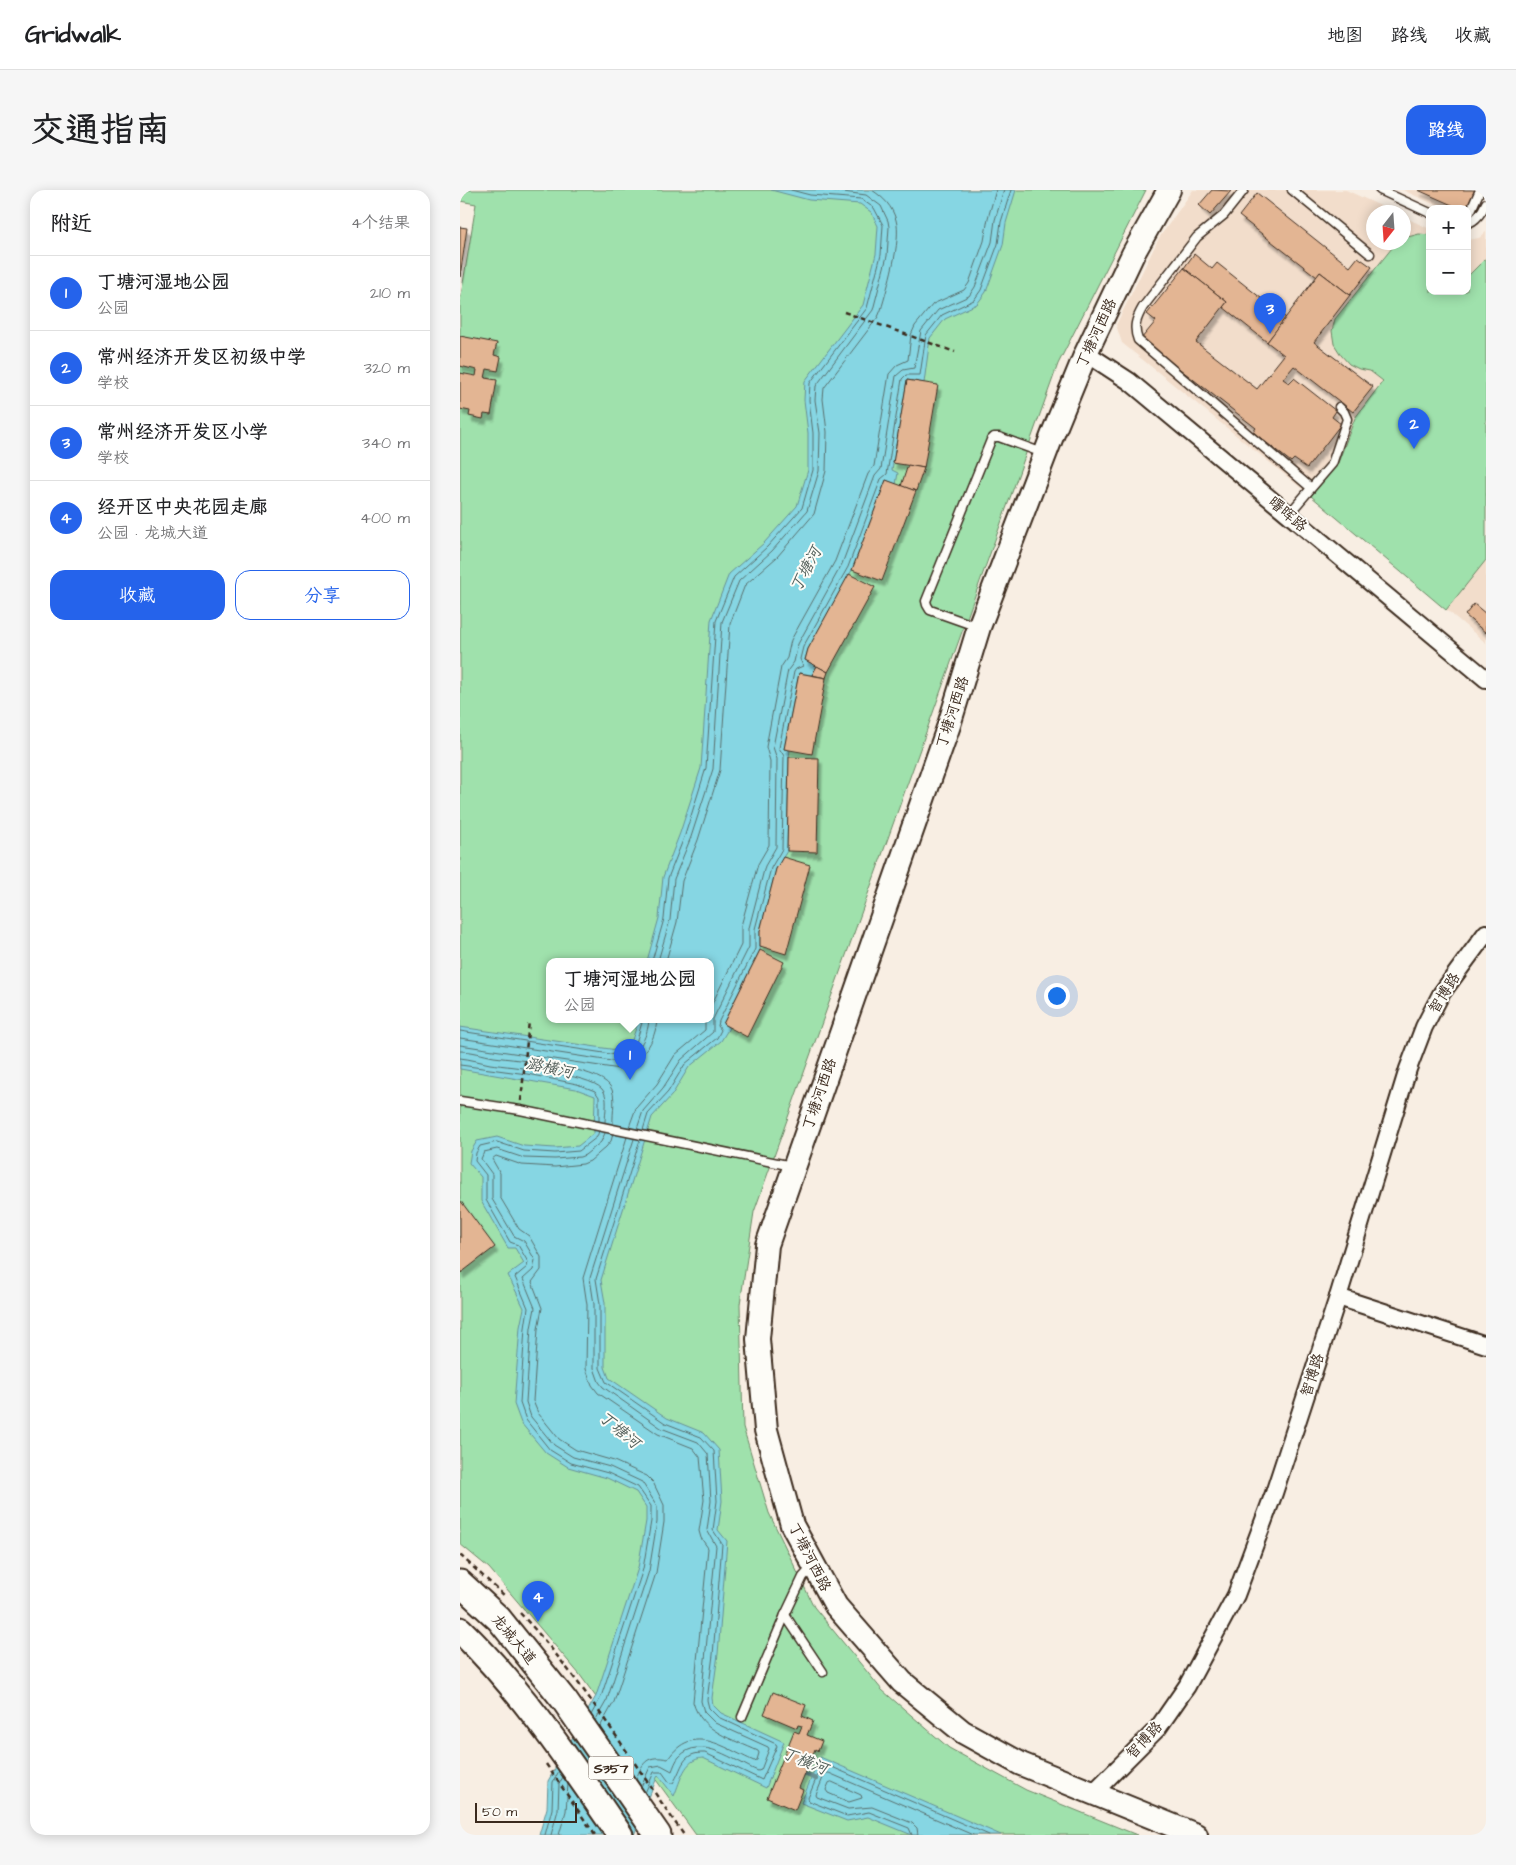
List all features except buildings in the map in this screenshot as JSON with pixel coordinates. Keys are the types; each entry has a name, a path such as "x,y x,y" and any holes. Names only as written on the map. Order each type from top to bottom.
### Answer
{"main road":[{"name":"龙城大道","path":"460,1583 570,1690"},
{"name":"S357","path":"460,1630 483,1652 550,1734 620,1835"},
{"name":"S357","path":"570,1690 664,1825"}],"street":[{"name":"丁塘河西路","path":"1169,190 1133,254 1086,353 980,628 949,725 767,1245 758,1339 766,1430 792,1525 836,1606 902,1682 962,1732 1021,1764 1196,1835"},
{"name":"曙晖路","path":"1086,353 1129,381 1482,674"},
{"name":"智博路","path":"1093,1793 1158,1728 1187,1686 1236,1595 1274,1494 1338,1298 1408,1069 1424,1027 1441,994 1486,933"},
{"path":"1338,1298 1486,1345"}],"lane":[{"path":"1244,190 1224,215 1197,237 1143,307 1136,318 1134,331 1138,340 1310,487"},
{"path":"1292,190 1370,254"},
{"path":"1380,190 1426,211"},
{"path":"1471,211 1480,190"},
{"path":"1471,222 1482,211 1486,203"},
{"path":"1288,514 1332,464 1347,419 1339,407"},
{"path":"980,628 930,610 926,601 994,436 1046,454"},
{"path":"460,1101 586,1123 794,1167"},
{"path":"742,1717 803,1577 814,1565"},
{"path":"785,1615 823,1672"}],"path":[{"path":"844,312 955,352"},
{"path":"520,1110 529,1021"},
{"path":"570,1690 664,1825 684,1835"},
{"path":"545,1763 594,1835"}],"shaded area":[{"path":"1193,190 1346,190 1379,205 1366,205 1366,250 1411,250 1411,220 1426,227 1426,295 1471,295 1471,239 1479,238 1486,232 1486,643 1311,496 1122,343 1116,325 1159,238"},
{"path":"1403,190 1484,190 1474,211 1471,211 1471,205 1435,205"}],"green space":[{"path":"460,190 1146,190 1058,364 754,1212 740,1304 743,1427 769,1513 814,1607 882,1690 949,1748 1026,1790 1137,1835 696,1835 580,1675 489,1568 460,1544 460,302 476,204 460,201"},
{"path":"1426,235 1426,295 1471,295 1471,273 1486,258 1486,560 1446,610 1311,496 1338,463 1355,418 1383,381 1370,371 1359,369 1349,364 1341,355 1334,344 1332,331 1335,319 1390,250 1411,250 1411,236"}],"water":[{"path":"771,190 1016,190 1006,223 1003,245 986,292 977,304 945,319 930,338 924,383 907,380 892,470 898,473 896,484 886,480 852,570 808,649 805,660 817,666 812,675 799,673 784,749 790,750 787,851 776,869 760,931 760,950 723,1024 729,1028 721,1041 689,1067 672,1095 652,1117 601,1280 605,1303 605,1367 609,1378 667,1418 704,1433 719,1450 722,1501 718,1530 727,1541 718,1654 712,1698 713,1705 721,1713 784,1742 766,1788 703,1758 697,1759 687,1766 674,1796 658,1775 634,1835 539,1835 547,1808 548,1781 596,1696 638,1568 646,1521 646,1507 636,1492 607,1478 568,1467 546,1453 521,1423 514,1404 520,1327 524,1308 508,1275 524,1263 515,1248 508,1248 481,1201 481,1177 469,1163 471,1151 477,1141 497,1137 524,1146 555,1148 578,1146 594,1133 595,1096 576,1089 460,1069 460,1027 617,1050 632,1040 638,1023 714,1023 714,958 648,958 659,918 663,877 680,833 701,768 711,620 729,574 764,543 797,506 808,470 808,433 804,400 805,381 863,305 876,254 878,226 871,212 860,204 809,200"},
{"path":"820,1757 1001,1835 912,1835 868,1817 847,1821 801,1803"}],"waterway":[{"name":"丁横河","path":"800,1772 816,1779"}],"place":[{"name":"常州经济开发区小学","path":"1270,334"},
{"name":"常州经济开发区初级中学","path":"1414,449"},
{"name":"丁塘河湿地公园","path":"630,1080"},
{"name":"经开区中央花园走廊","path":"538,1622"}],"water label":[{"name":"丁塘河","path":"805,569"},
{"name":"潞横河","path":"550,1067"},
{"name":"丁塘河","path":"620,1429"}]}
